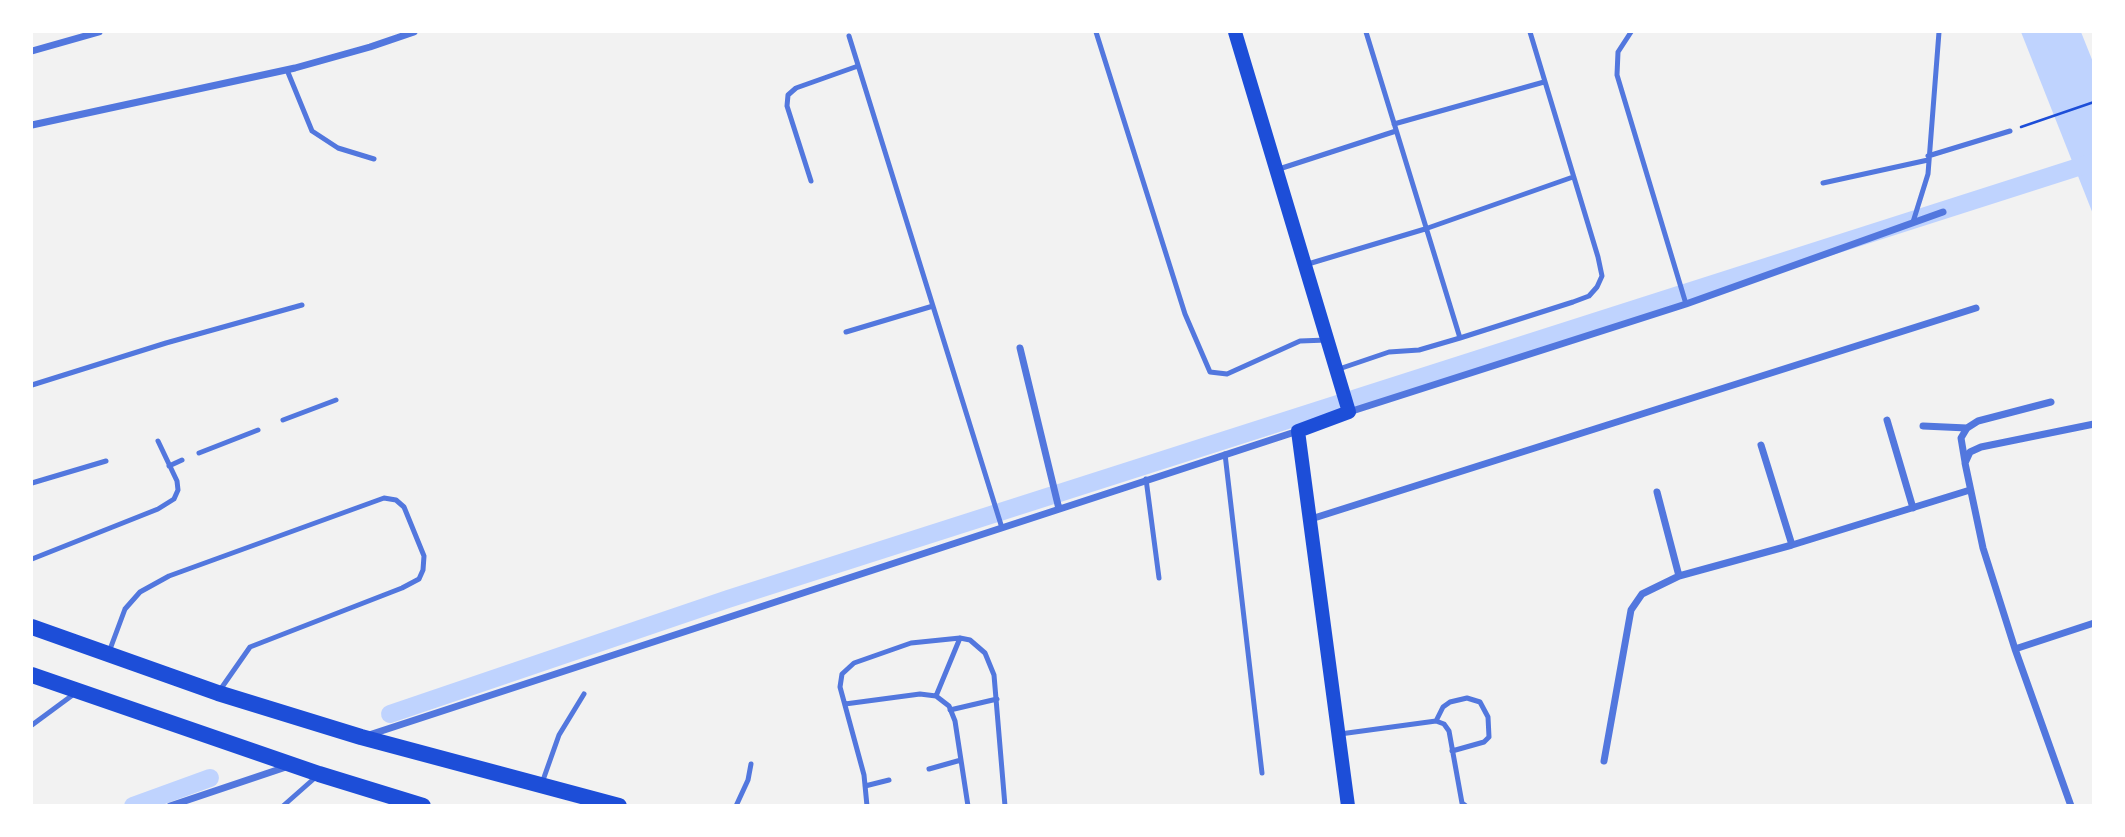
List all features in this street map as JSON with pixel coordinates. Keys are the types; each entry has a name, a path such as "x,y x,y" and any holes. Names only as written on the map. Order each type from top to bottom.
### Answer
{"main road":[{"path":"1234,32 1349,412 1298,431 1348,806"},
{"path":"32,627 218,693 361,737 619,806"},
{"path":"36,680 79,691 292,765 423,806"}],"street":[{"path":"32,51 99,32"},
{"path":"32,125 287,70 414,32"},
{"path":"1349,412 1686,304 1943,212"},
{"path":"1310,520 1976,308"},
{"path":"1020,348 1059,509"},
{"path":"2051,402 1978,421 1967,428 1962,438 1983,548 2015,649 2071,806"},
{"path":"1887,420 1913,508"},
{"path":"1965,463 1970,453 1981,447 2094,424"},
{"path":"1923,426 1967,428"},
{"path":"361,737 1298,431"},
{"path":"1761,445 1792,545"},
{"path":"1604,761 1630,610 1642,594 1679,576 1792,545 1970,490"},
{"path":"1657,492 1679,576"},
{"path":"2015,649 2094,623"},
{"path":"170,806 292,765"}],"lane":[{"path":"1096,32 1185,314 1210,372 1227,373 1300,341 1328,340"},
{"path":"1366,32 1460,338"},
{"path":"1336,370 1390,352 1419,350 1460,338 1573,302 1589,296 1597,287 1602,276 1598,257 1530,32"},
{"path":"1631,32 1618,52 1617,75 1686,304"},
{"path":"1913,222 1925,186 1938,32"},
{"path":"849,36 1002,528"},
{"path":"811,181 787,106 788,95 796,88 858,66"},
{"path":"287,70 312,131 338,148 374,159"},
{"path":"1394,124 1544,82"},
{"path":"1276,170 1396,131"},
{"path":"1823,183 1928,158 2010,131"},
{"path":"1305,265 1425,229 1573,177"},
{"path":"32,384 302,305"},
{"path":"846,332 933,306"},
{"path":"283,419 336,400"},
{"path":"200,453 258,430"},
{"path":"32,559 158,509 174,499 178,490 177,481 158,441"},
{"path":"1225,454 1262,773"},
{"path":"169,466 182,460"},
{"path":"32,483 106,461"},
{"path":"1146,480 1159,578"},
{"path":"108,655 125,609 140,592 169,576 384,498 396,500 404,507 424,556 419,579 250,647 218,693"},
{"path":"936,696 960,638"},
{"path":"867,806 865,786 840,687 842,674 854,663 911,643 960,638 970,640 985,653 994,675 1005,806"},
{"path":"32,725 79,691"},
{"path":"542,784 559,735 584,694"},
{"path":"845,704 920,694 936,696 948,706 955,721 968,806"},
{"path":"1436,721 1443,707 1458,699 1472,698 1480,702 1484,709 1490,728 1489,737 1484,742 1452,751"},
{"path":"950,710 997,699"},
{"path":"1339,734 1436,721 1444,724 1449,731 1462,803 1466,806"},
{"path":"929,769 961,760"},
{"path":"736,806 748,780 751,764"},
{"path":"283,806 319,774"},
{"path":"865,786 889,780"}],"path":[{"path":"2010,131 2094,102"}],"water":[{"path":"2021,32 2081,32 2093,62 2093,214"}],"waterway":[{"path":"390,714 728,599 2094,162"},
{"path":"133,806 210,778"}]}
